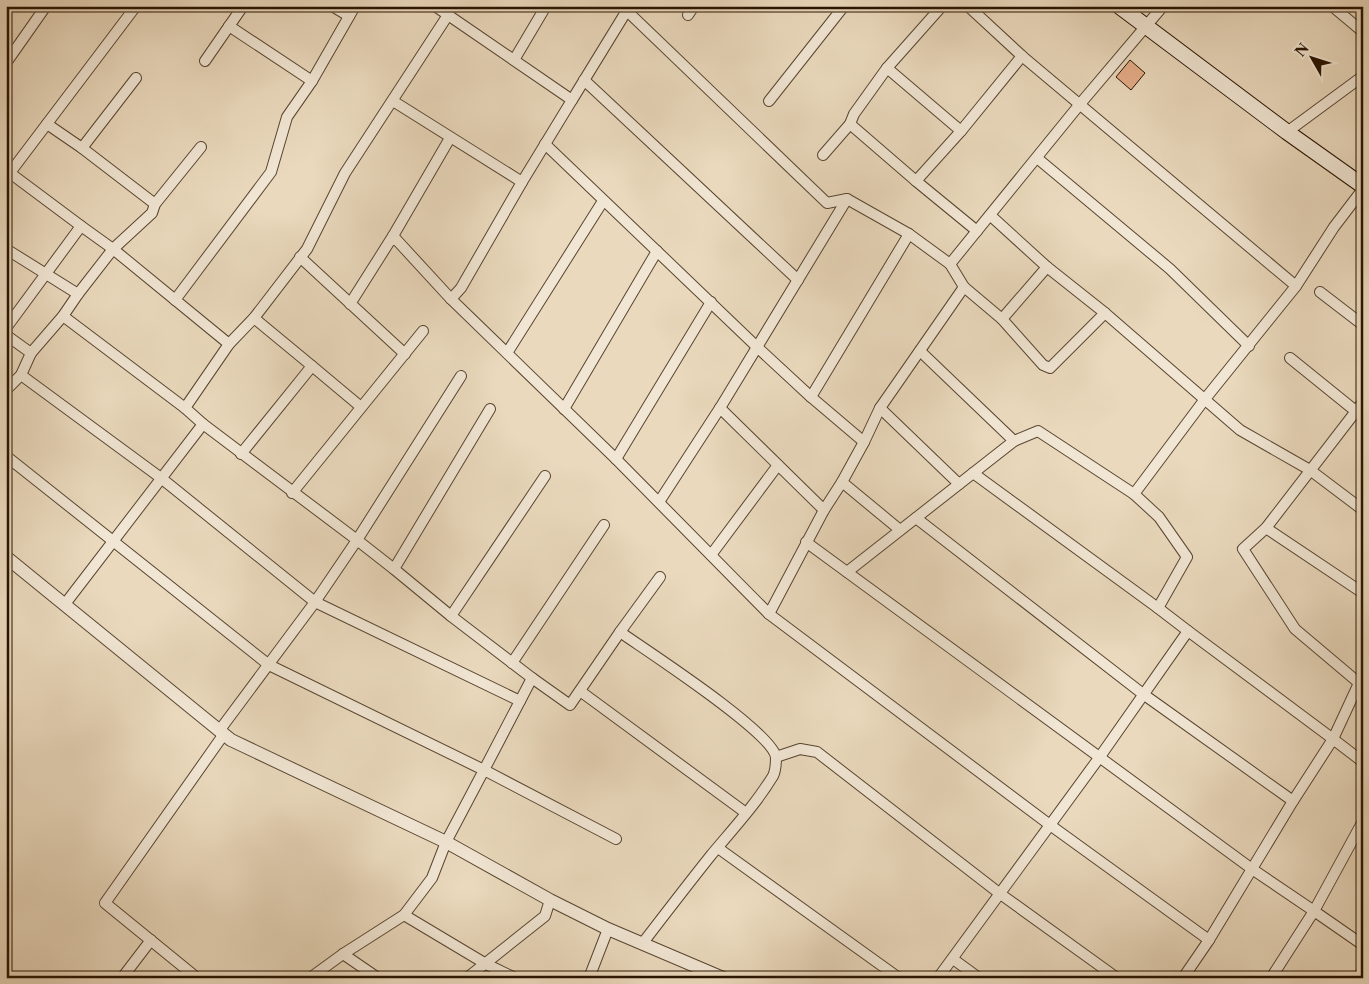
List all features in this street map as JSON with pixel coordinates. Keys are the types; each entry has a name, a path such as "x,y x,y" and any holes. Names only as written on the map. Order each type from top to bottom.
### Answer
{"main road":[{"path":"1119,6 1363,188"}],"street":[{"path":"6,63 46,6"},
{"path":"136,6 8,176 113,249 229,344"},
{"path":"205,61 243,6"},
{"path":"332,6 349,16"},
{"path":"175,300 271,172 287,117 312,81 355,6"},
{"path":"435,6 572,100"},
{"path":"514,60 546,6"},
{"path":"769,101 844,6"},
{"path":"823,155 850,124 854,114 887,68 942,6"},
{"path":"968,6 1022,56 1296,286"},
{"path":"950,264 991,216 1080,104 1163,6"},
{"path":"1332,6 1363,32"},
{"path":"451,299 461,288 522,182 628,9 827,203 847,199 909,234 950,264 964,287 1002,319 1043,365 1050,368 1105,313"},
{"path":"186,408 229,344 254,318 306,249 345,173 448,15"},
{"path":"229,26 312,81"},
{"path":"916,181 961,131 1022,56"},
{"path":"887,68 961,131"},
{"path":"1287,132 1363,76"},
{"path":"82,148 136,78"},
{"path":"584,80 798,280"},
{"path":"393,101 522,182"},
{"path":"47,124 82,148 155,204"},
{"path":"850,124 977,231"},
{"path":"350,304 393,236 450,138"},
{"path":"545,144 757,347 811,397 864,442"},
{"path":"6,390 21,375 31,353 63,316 113,249 152,213 155,204 201,147"},
{"path":"1037,158 1170,269 1249,346"},
{"path":"1134,494 1205,399 1296,286 1334,227 1363,188"},
{"path":"659,502 720,408 847,199"},
{"path":"507,353 602,200"},
{"path":"991,216 1047,267 1105,313 1240,430 1310,470 1363,510"},
{"path":"6,328 81,226"},
{"path":"811,397 909,234"},
{"path":"393,236 451,299 616,459 769,614 1050,825 1209,940"},
{"path":"6,249 78,294"},
{"path":"564,409 657,251"},
{"path":"300,257 405,354"},
{"path":"1002,319 1047,267"},
{"path":"769,614 806,542 864,442 880,408 964,287"},
{"path":"1320,292 1363,326"},
{"path":"616,459 711,302"},
{"path":"63,316 186,408 241,454 394,569 512,663 570,704 660,577"},
{"path":"254,318 361,407"},
{"path":"292,493 423,331"},
{"path":"6,335 31,353"},
{"path":"920,350 1014,441"},
{"path":"1290,358 1359,415"},
{"path":"241,454 312,366"},
{"path":"21,375 162,478 315,602 520,701"},
{"path":"197,978 105,903 222,732 315,602 461,376"},
{"path":"1183,978 1209,940 1333,739 1361,684 1294,630 1244,549 1266,528 1310,470 1359,415 1363,402"},
{"path":"720,408 824,510"},
{"path":"880,408 959,484"},
{"path":"394,569 490,410"},
{"path":"65,604 203,424"},
{"path":"847,572 1014,441 1038,431 1134,494 1158,516 1187,557 1158,608"},
{"path":"6,456 269,665 484,770 616,839"},
{"path":"711,555 778,465"},
{"path":"973,474 1188,630 1363,762"},
{"path":"451,616 545,476"},
{"path":"842,482 900,530"},
{"path":"916,518 1143,694 1293,801"},
{"path":"512,663 604,525"},
{"path":"1266,528 1363,593"},
{"path":"806,542 1252,869 1363,945"},
{"path":"6,557 231,740 446,842 550,900 608,929 723,978"},
{"path":"938,978 1099,758 1188,630"},
{"path":"620,632 730,709 756,731 769,745 776,757 774,774 746,813 642,944"},
{"path":"310,978 342,954 404,915 432,878 446,842 532,678"},
{"path":"580,691 746,813"},
{"path":"776,757 800,749 817,752 999,893 1117,978"},
{"path":"1271,978 1314,911 1363,821"},
{"path":"718,848 899,978"},
{"path":"467,978 545,916 550,900"},
{"path":"404,915 486,964 515,978"},
{"path":"589,978 608,929"},
{"path":"122,978 151,940"},
{"path":"342,954 378,978"},
{"path":"952,959 979,978"},
{"path":"1358,978 1363,970"}],"building":[{"path":"1130,60 1145,73 1131,90 1116,77"}]}
